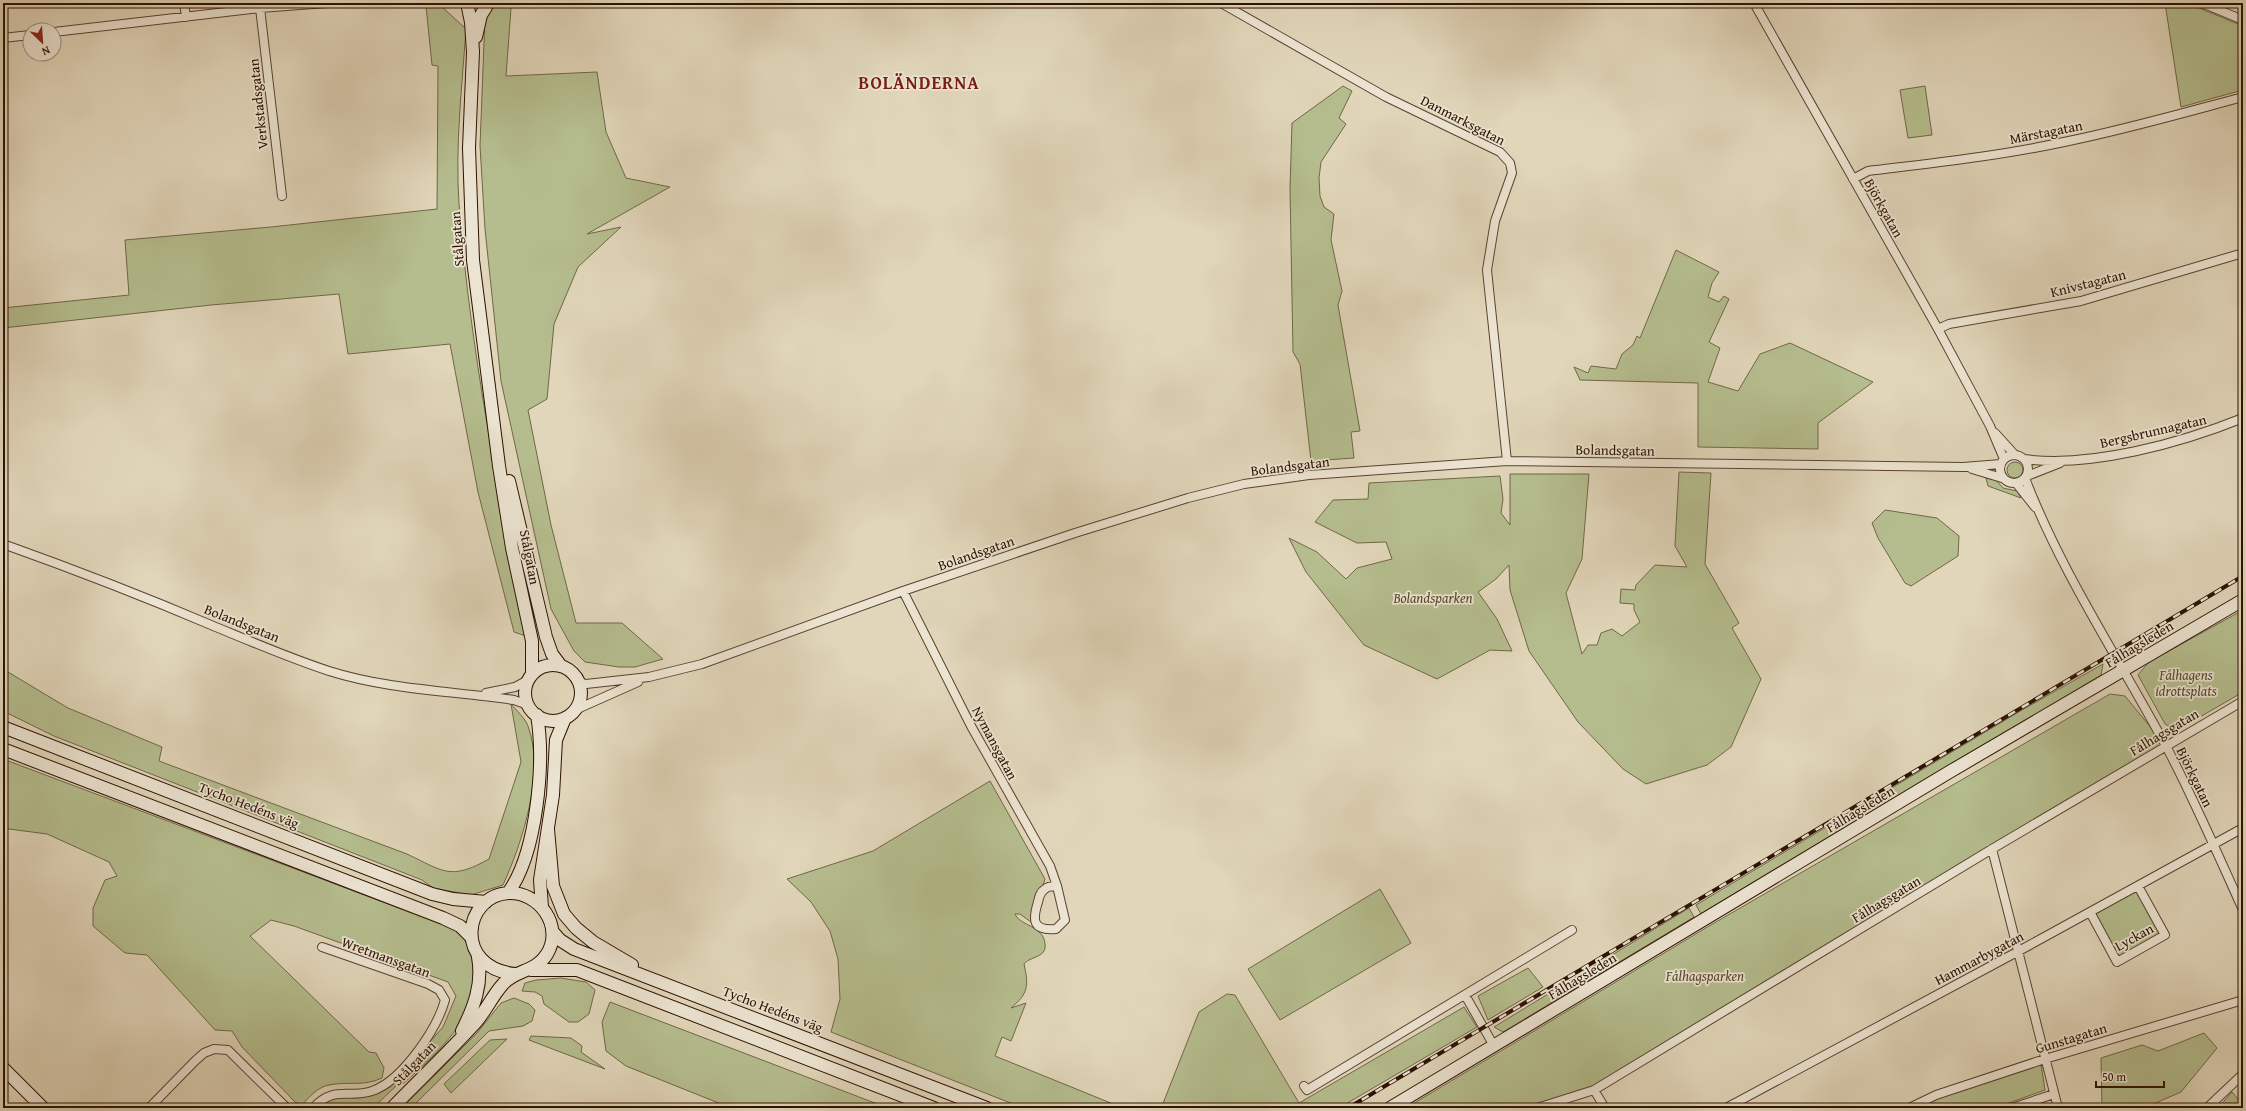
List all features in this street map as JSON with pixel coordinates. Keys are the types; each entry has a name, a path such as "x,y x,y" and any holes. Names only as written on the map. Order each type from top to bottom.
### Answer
{"main road":[{"path":"467,3 477,7 489,5"},
{"name":"Stålgatan","path":"467,3 471,22 473,52 469,148 470,221 473,260 512,548 532,641 530,677"},
{"name":"Stålgatan","path":"473,52 479,23 489,5"},
{"name":"Stålgatan","path":"494,422 546,637 552,654 561,666"},
{"name":"Fålhagsleden","path":"1390,1108 1951,771 2243,600"},
{"path":"508,893 515,884 535,818 540,780 541,747 536,716 528,705 525,695 530,677 545,666 561,666 569,670 579,682 580,694 556,740 553,795 540,880 542,907"},
{"path":"536,716 550,720 570,714"},
{"name":"Tycho Hedéns väg","path":"3,727 432,894 453,899 486,902"},
{"path":"3,749 443,918 460,926 471,937"},
{"path":"548,830 553,886 564,914 576,928 593,942 662,983"},
{"path":"531,970 540,963 547,954 551,943 552,931 549,919 542,907 533,899 521,894 508,893 486,902 478,912 472,924 471,937 478,957 488,967 501,973 515,974 531,970 577,970 934,1108"},
{"name":"Tycho Hedéns väg","path":"552,931 560,940 574,949 987,1108"},
{"name":"Stålgatan","path":"458,1040 478,993 481,974 478,957"},
{"name":"Stålgatan","path":"392,1108 477,1021 503,984 515,974"},
{"path":"3,1068 43,1108"}],"street":[{"path":"184,3 186,17"},
{"path":"62,31 260,8 327,3"},
{"name":"Danmarksgatan","path":"1221,3 1386,97 1500,152 1510,163 1512,173 1495,221 1487,270 1507,462"},
{"name":"Björkgatan","path":"1754,3 1938,330 1990,426 2002,461"},
{"path":"2202,3 2243,20"},
{"name":"Verkstadsgatan","path":"260,8 282,196"},
{"path":"3,38 22,36"},
{"name":"Märstagatan","path":"1852,179 1868,171 2005,153 2062,143 2116,131 2243,97"},
{"name":"Knivstagatan","path":"1938,330 1949,324 2081,301 2243,253"},
{"name":"Bergsbrunnagatan","path":"2024,459 2067,461 2106,456 2163,444 2212,431 2243,418"},
{"name":"Björkgatan","path":"1990,426 2015,455"},
{"path":"2015,455 2024,459 2027,464 2026,477 2016,483 2008,482 2002,478 2000,473 2002,461 2015,455"},
{"name":"Bolandsgatan","path":"579,682 586,684 649,677 702,664 903,591 1144,510 1244,484 1309,475 1507,462 1964,467 2002,461"},
{"name":"Bergsbrunnagatan","path":"2026,477 2067,461"},
{"name":"Bolandsgatan","path":"1964,467 2002,478"},
{"name":"Björkgatan","path":"2026,477 2038,511 2122,671 2166,746 2214,844 2243,910"},
{"name":"Björkgatan","path":"2016,483 2038,511"},
{"name":"Bolandsgatan","path":"3,544 62,565 290,657 330,671 361,680 428,690 514,700 528,705"},
{"name":"Nymansgatan","path":"903,591 970,726 1050,866 1057,886 1065,920 1056,929 1046,930 1037,926 1034,920 1041,892 1046,887 1057,886"},
{"name":"Bolandsgatan","path":"479,695 515,687 530,677"},
{"name":"Bolandsgatan","path":"570,714 649,677"},
{"name":"Fålhagsgatan","path":"1537,1108 1594,1090 1992,849 2243,701"},
{"name":"Hammarbygatan","path":"1726,1108 2017,952 2243,828"},
{"path":"1992,849 2017,952 2058,1108"},
{"name":"Lyckan","path":"2090,912 2117,962 2165,935 2138,886"},
{"path":"1304,1086 1307,1090 1572,930"},
{"name":"Wretmansgatan","path":"313,1108 322,1098 337,1093 371,1091 382,1087 409,1062 429,1036 441,1015 445,1000 439,990 428,984 322,947"},
{"path":"1465,995 1494,1046"},
{"name":"Gunstagatan","path":"1909,1108 1936,1094 2045,1059 2243,1000"},
{"path":"149,1108 195,1061 204,1053 214,1049 228,1050 287,1108"},
{"path":"2207,1108 2243,1074"},
{"path":"1594,1090 1605,1108"},
{"path":"2012,1108 2054,1094"}],"green space":[{"path":"498,3 514,3 511,8 506,76 597,72 606,132 626,178 670,187 587,234 621,227 578,267 554,324 547,399 528,410 551,525 576,623 622,623 663,659 635,667 619,667 585,662 574,651 551,609 501,381 485,229 480,146 485,17"},
{"path":"2165,3 2187,3 2243,26 2243,90 2181,107"},
{"path":"440,5 466,29 458,160 459,204 464,258 470,313 486,421 526,636 514,632 478,492 450,344 348,354 339,294 211,305 3,328 3,308 129,295 125,240 271,227 437,209 438,66 432,65 426,6"},
{"path":"1343,86 1352,91 1339,118 1346,124 1321,162 1319,178 1320,196 1324,207 1334,214 1331,240 1342,291 1338,305 1360,431 1351,432 1354,458 1311,461 1300,364 1293,352 1290,189 1292,123"},
{"path":"1925,86 1932,135 1908,138 1900,90"},
{"path":"1676,250 1719,272 1712,283 1708,297 1719,302 1724,296 1729,299 1709,342 1720,348 1708,382 1738,391 1760,354 1790,343 1873,382 1818,423 1818,449 1698,447 1698,383 1580,380 1574,367 1588,373 1591,366 1616,369 1622,354 1633,345 1637,336 1640,338"},
{"path":"2015,462 2021,464 2023,470 2021,476 2015,478 2009,476 2007,470 2009,464"},
{"name":"Bolandsparken","path":"1679,472 1711,473 1705,564 1739,623 1732,628 1761,679 1731,747 1707,765 1646,784 1623,769 1578,722 1529,651 1510,590 1509,565 1496,579 1478,592 1497,619 1512,651 1490,650 1437,679 1364,645 1306,572 1289,538 1317,552 1346,579 1357,568 1392,559 1386,542 1357,543 1315,522 1333,500 1368,499 1369,483 1500,476 1503,499 1501,513 1510,525 1510,474 1589,474 1582,559 1566,593 1582,654 1588,645 1597,645 1601,633 1612,629 1622,636 1640,622 1634,610 1634,604 1620,603 1621,589 1635,590 1636,585 1655,565 1687,567 1675,546"},
{"path":"1986,478 1996,480 2003,488 2017,491 2021,498 1988,486"},
{"path":"1885,510 1937,518 1959,536 1958,556 1911,586 1905,583 1878,538 1872,523"},
{"name":"Fålhagens idrottsplats","path":"2243,610 2243,692 2181,728 2174,729 2165,724 2138,675 2149,662"},
{"path":"2103,664 2101,675 1701,914 1696,905 2022,710"},
{"path":"3,669 68,708 162,747 159,761 407,854 438,869 455,872 476,866 489,859 521,762 511,704 527,723 533,744 534,764 533,785 529,806 518,848 511,867 503,885 471,895 433,888 422,880 54,736 3,711"},
{"name":"Fålhagsparken","path":"2110,694 2125,696 2166,746 1594,1090 1537,1108 1406,1108 1709,926"},
{"path":"3,759 460,931 471,952 475,964 475,983 472,1000 464,1016 443,1046 404,1083 398,1084 373,1108 320,1108 325,1103 338,1097 371,1096 390,1087 443,1027 456,996 448,982 294,926 271,920 250,936 369,1052 376,1053 384,1068 382,1078 375,1081 325,1086 317,1090 302,1105 295,1102 242,1047 232,1031 215,1030 147,955 125,953 93,926 93,908 105,880 117,876 109,862 47,834 9,829 3,826"},
{"path":"990,781 1045,879 1031,922 1020,914 1015,914 1022,921 1041,933 1044,938 1045,949 1041,954 1030,959 1024,964 1027,984 1026,989 1021,998 1011,1008 1026,1003 1011,1041 1002,1037 995,1056 1123,1108 1023,1108 831,1032 840,999 838,959 830,931 811,902 787,879 873,851"},
{"path":"2138,886 2165,935 2117,962 2090,912"},
{"path":"1380,889 1411,943 1280,1020 1248,969"},
{"path":"1689,908 1694,917 1503,1032 1494,1027"},
{"path":"1528,968 1543,987 1488,1020 1478,996"},
{"path":"561,978 586,982 595,990 589,1014 578,1022 569,1022 544,1004 542,996 535,992 522,991 525,983 536,980"},
{"path":"1227,994 1235,995 1299,1103 1464,1007 1477,1027 1339,1108 1166,1108 1162,1106 1199,1012"},
{"path":"514,998 529,1004 535,1010 532,1021 523,1026 489,1031 411,1108 402,1108 477,1033 501,1003"},
{"path":"610,1002 888,1108 731,1108 626,1066 606,1051 602,1022"},
{"path":"2204,1033 2217,1048 2181,1092 2144,1108 2102,1108 2101,1058 2142,1045 2158,1051"},
{"path":"531,1036 571,1038 582,1046 581,1052 605,1069 529,1040"},
{"path":"507,1039 451,1093 444,1084 490,1040"},
{"path":"2041,1064 2045,1090 1995,1108 1919,1108 1937,1098"},
{"path":"2232,1092 2238,1099 2243,1095 2243,1108 2218,1108"}],"railway":[{"path":"1348,1108 2243,576"}],"district":[{"name":"BOLÄNDERNA","path":"919,83"}]}
